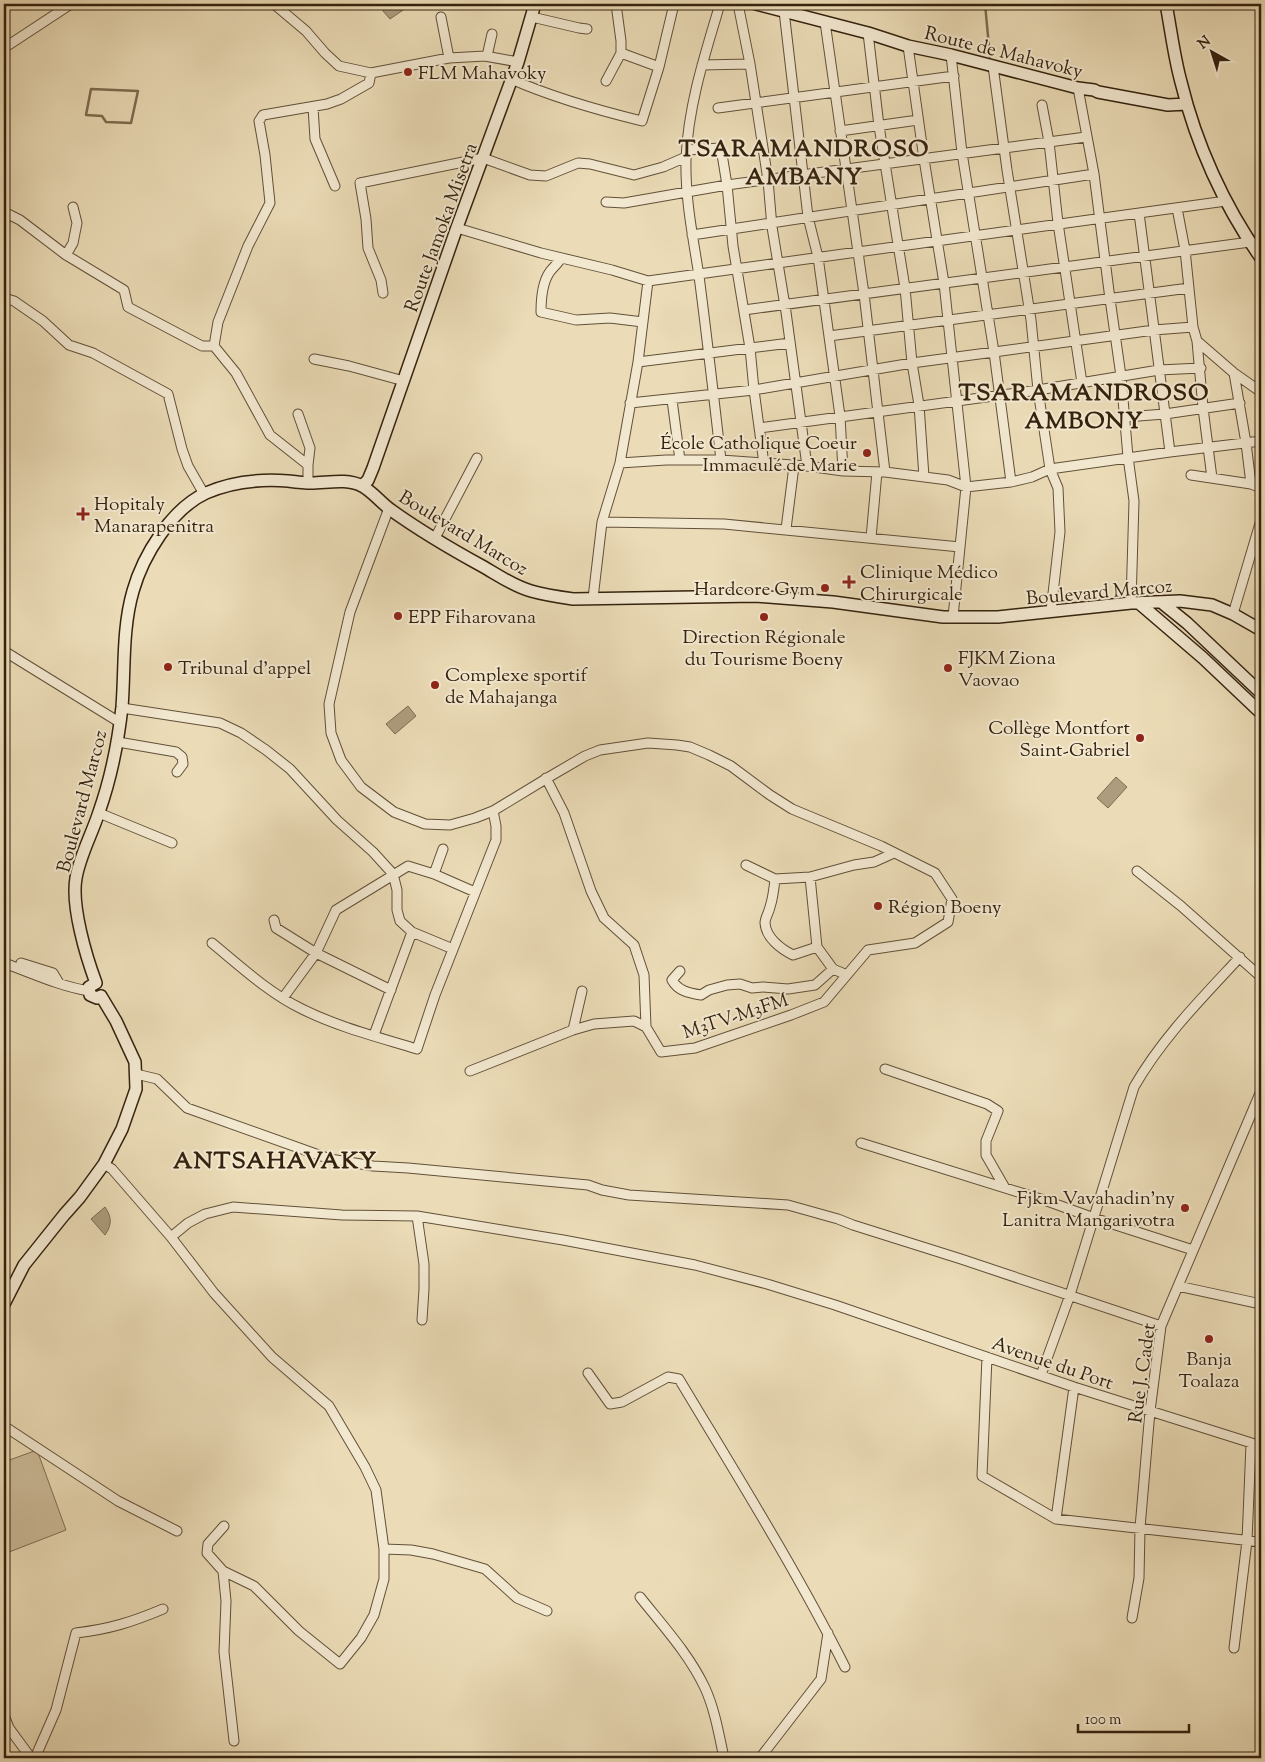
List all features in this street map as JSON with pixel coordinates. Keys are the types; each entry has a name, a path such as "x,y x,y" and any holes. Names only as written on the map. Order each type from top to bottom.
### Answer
{"main road":[{"name":"Route Jamoka Misetra","path":"362,486 368,480 375,462 482,158 518,62 535,4"},
{"name":"Route de Mahavoky","path":"756,4 868,33 908,46 951,55 1078,88 1168,105 1186,104"},
{"path":"1166,4 1186,104 1204,152 1226,201 1261,258"},
{"name":"Boulevard Marcoz","path":"136,1074 135,1062 131,1051 101,996 104,992 103,987 100,984 92,987 91,970 76,909 76,879 88,837 99,813 118,742 127,624 133,591 154,542 170,521 204,494 243,482 280,480 308,483 345,482 362,486 373,493 389,508 467,559 518,586 532,592 552,596 593,598 756,596 833,602 952,617 998,617 1136,603 1196,603 1212,605 1233,614 1261,630"},
{"path":"1161,602 1213,647 1261,693"},
{"path":"1136,603 1203,658 1261,712"},
{"path":"1186,623 1187,615 1196,603"},
{"path":"1203,658 1213,647"},
{"path":"4,1304 24,1265 80,1197 104,1164 122,1129 136,1089 136,1074"}],"street":[{"path":"4,48 71,4"},
{"path":"274,4 306,31 339,66 371,72 450,58 487,56 518,62"},
{"path":"606,80 621,53 616,4"},
{"path":"511,79 581,106 642,122 659,67 674,4"},
{"path":"720,4 692,106 687,153 686,193 699,274 721,460"},
{"path":"738,4 750,64 768,180 777,263 785,305 807,466"},
{"path":"784,11 808,217 818,257 830,336 840,416 843,471"},
{"path":"441,17 450,58"},
{"path":"532,17 587,29"},
{"path":"825,22 879,412 881,472 870,538"},
{"path":"868,33 879,126 905,288 912,363 919,405 924,477"},
{"path":"487,56 492,34"},
{"path":"908,46 944,283 966,487 952,617"},
{"path":"621,53 659,67"},
{"path":"951,55 962,153 994,352 1010,482"},
{"path":"702,66 750,64"},
{"path":"993,66 1016,229 1030,310 1038,390 1050,469 1058,488 1060,532 1051,611"},
{"path":"308,465 270,435 236,373 214,346 218,322 248,246 270,203 266,155 259,121 263,115 313,108 341,99 369,83 371,72"},
{"path":"718,108 954,76"},
{"path":"1078,88 1094,174 1122,376 1128,457 1134,502 1136,603"},
{"path":"1042,105 1049,142 1058,223 1082,383"},
{"path":"313,108 316,139 335,186"},
{"path":"840,132 918,120"},
{"path":"606,202 624,203 727,185 1086,137"},
{"path":"383,293 381,280 368,248 366,219 360,183 482,158 530,175 546,176 578,163 590,164 634,175 663,167 687,153 721,148 731,229 750,348 764,464"},
{"path":"692,234 772,225 852,210 1094,174"},
{"path":"457,228 648,281 1099,217 1226,201"},
{"path":"66,255 72,243 77,223 73,207"},
{"path":"1177,208 1185,250 1193,327 1201,368 1203,408 1212,478"},
{"path":"4,212 20,220 66,255 124,290 128,307 202,346 214,346"},
{"path":"1139,213 1170,452"},
{"path":"744,310 1250,242"},
{"path":"561,258 549,273 541,298 541,312 576,320 610,318 643,322"},
{"path":"593,598 602,522 620,463 638,362 648,281"},
{"path":"830,336 1189,288"},
{"path":"4,298 14,301 43,321 69,345 93,353 168,394 188,466 204,494"},
{"path":"630,403 754,390 912,363 1154,330 1193,327"},
{"path":"1197,341 1261,392"},
{"path":"638,362 790,343"},
{"path":"314,359 349,366 404,381"},
{"path":"759,428 1038,390 1159,370 1201,368"},
{"path":"1234,372 1251,484"},
{"path":"672,400 680,460"},
{"path":"1125,417 1165,414 1240,402"},
{"path":"298,414 310,448 308,483"},
{"path":"620,463 721,460 807,466 843,471 881,472 948,480 966,487 1010,482 1032,477 1050,469 1128,457 1261,441"},
{"path":"435,538 477,458"},
{"path":"786,529 794,466"},
{"path":"1191,475 1251,484 1261,488"},
{"path":"1251,484 1261,482"},
{"path":"389,508 350,612 328,704 331,733 341,760 361,787 394,812 425,824 450,825 492,811 585,756 600,750 648,743 690,747 709,755 731,766 792,809 894,853"},
{"path":"1233,614 1261,520"},
{"path":"602,522 724,524 960,547"},
{"path":"4,651 119,722"},
{"path":"122,708 220,723 241,733 290,769 337,820 373,852 393,874 397,890 397,910 400,920 412,932 453,949"},
{"path":"118,742 176,752 182,757 182,764 177,772"},
{"path":"470,1071 573,1030 594,1024 634,1021 646,1027 644,975 634,945 604,918 591,891 564,813 546,778"},
{"path":"212,943 283,998 302,1009 340,1025 417,1048 496,840 496,826 492,811"},
{"path":"99,813 172,843"},
{"path":"434,874 443,849"},
{"path":"746,865 775,879 810,877 854,865 874,862 894,853"},
{"name":"M3TV-M3FM","path":"646,1027 661,1052 694,1048 791,1015 824,1002 868,950 915,942 948,922 952,899 934,874 894,853"},
{"path":"283,998 316,953 336,910 393,874 408,866 434,874 475,892"},
{"path":"1137,871 1240,957 1261,977"},
{"path":"810,877 817,947 833,969 847,975"},
{"path":"775,879 771,907 765,922 768,933 784,950 794,955 817,947"},
{"path":"274,920 276,928 316,953 391,990"},
{"path":"374,1035 412,932"},
{"path":"4,957 53,974 59,983"},
{"path":"1041,1375 1070,1295 1134,1087 1146,1067 1177,1026 1240,957"},
{"path":"4,963 70,988 92,987"},
{"path":"680,971 672,980 675,986 686,992 700,995 709,990 727,985 740,984 752,988 788,989 815,985 833,969"},
{"path":"573,1030 582,991"},
{"path":"884,1069 987,1104 998,1111 986,1141 986,1155 1005,1188"},
{"path":"136,1074 156,1079 187,1108 330,1159 373,1166 588,1185 602,1190 629,1195 788,1205 838,1219 1161,1326"},
{"name":"Rue J. Cadet","path":"1132,1618 1139,1578 1140,1528 1150,1411 1161,1326 1261,1091"},
{"path":"860,1143 1047,1201 1193,1250"},
{"path":"104,1164 112,1169 171,1237 214,1293 272,1357 329,1406 365,1467 376,1490 384,1549 384,1579 374,1615 361,1638 340,1664 299,1631 254,1586 223,1571 207,1554 208,1544 224,1526"},
{"name":"Avenue du Port","path":"171,1237 188,1223 205,1214 233,1207 342,1215 417,1216 563,1240 695,1265 767,1284 835,1305 1074,1387 1261,1446"},
{"path":"417,1216 424,1264 422,1320"},
{"path":"1178,1286 1261,1304"},
{"path":"987,1357 982,1476 1056,1519 1261,1542"},
{"path":"588,1374 610,1404 622,1402 668,1377 679,1379 759,1512 828,1633 845,1667"},
{"path":"1056,1519 1074,1387"},
{"path":"4,1426 118,1501 177,1531"},
{"path":"1234,1648 1247,1541 1251,1444"},
{"path":"384,1549 411,1550 433,1554 485,1569 517,1598 547,1611"},
{"path":"223,1571 226,1601 224,1652 234,1741"},
{"path":"640,1597 685,1654 705,1688 715,1716 724,1758"},
{"path":"35,1758 56,1710 76,1633 103,1630 134,1622 163,1609"},
{"path":"760,1758 820,1680 828,1633"},
{"path":"4,1715 9,1728 31,1758"}],"shaded area":[{"path":"384,4 412,4 390,19 383,11"},
{"path":"408,706 416,716 395,734 386,724"},
{"path":"1116,777 1127,787 1108,808 1097,798"},
{"path":"105,1207 110,1221 105,1235 91,1219"},
{"path":"37,1450 66,1530 4,1554 4,1462"}],"waterway":[{"path":"985,4 990,57"},
{"path":"743,5 753,7"},
{"path":"91,89 138,91 131,123 106,122 102,116 86,115 91,89"}],"place":[{"name":"FLM Mahavoky","path":"408,72"},
{"name":"École Catholique Coeur Immaculé de Marie","path":"867,453"},
{"name":"Hopitaly Manarapenitra","path":"83,514"},
{"name":"Clinique Médico Chirurgicale","path":"849,582"},
{"name":"Hardcore Gym","path":"825,588"},
{"name":"EPP Fiharovana","path":"398,616"},
{"name":"Direction Régionale du Tourisme Boeny","path":"764,617"},
{"name":"Tribunal d'appel","path":"168,667"},
{"name":"FJKM Ziona Vaovao","path":"948,668"},
{"name":"Complexe sportif de Mahajanga","path":"435,685"},
{"name":"Collège Montfort Saint-Gabriel","path":"1140,738"},
{"name":"Région Boeny","path":"878,906"},
{"name":"Fjkm Vavahadin'ny Lanitra Mangarivotra","path":"1185,1208"},
{"name":"Banja Toalaza","path":"1209,1339"}],"district":[{"name":"TSARAMANDROSO AMBANY","path":"804,162"},
{"name":"TSARAMANDROSO AMBONY","path":"1084,406"},
{"name":"ANTSAHAVAKY","path":"275,1160"}]}
